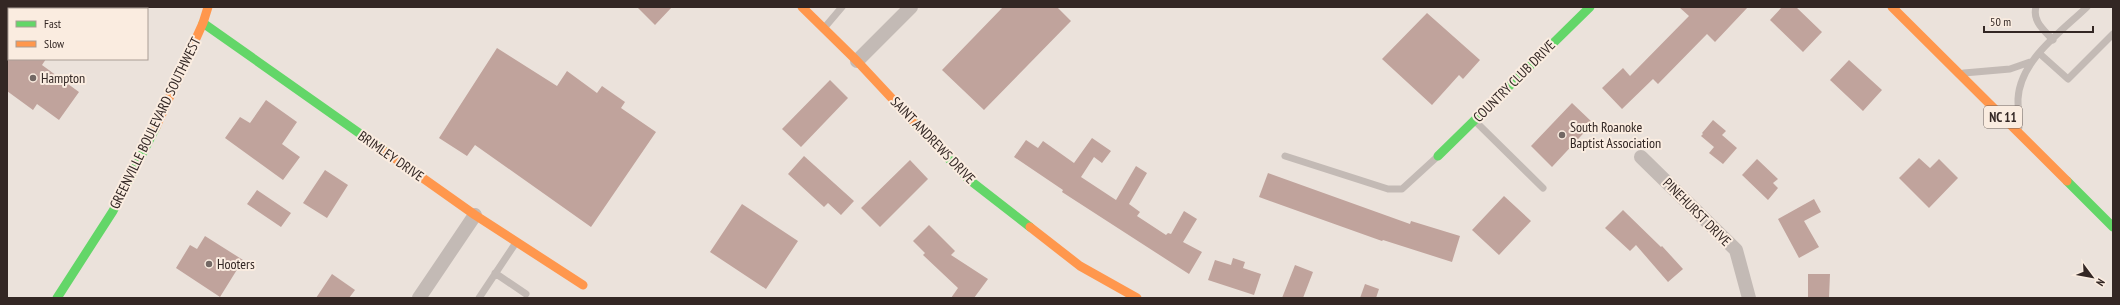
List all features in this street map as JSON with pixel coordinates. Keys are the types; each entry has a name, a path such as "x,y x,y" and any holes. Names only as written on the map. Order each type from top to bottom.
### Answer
{"main road":[{"name":"GREENVILLE BOULEVARD SOUTHWEST","path":"58,298 89,250 129,182 203,23 208,7"},
{"name":"SAINT ANDREWS DRIVE","path":"802,7 857,61 967,178 1080,266 1137,298"},
{"name":"COUNTRY CLUB DRIVE","path":"1438,156 1590,7"},
{"name":"NC 11","path":"1892,7 2113,226"},
{"name":"BRIMLEY DRIVE","path":"203,23 475,215 583,285"}],"street":[{"path":"857,61 911,7"},
{"name":"PINEHURST DRIVE","path":"1641,157 1736,250 1749,298"},
{"path":"419,298 475,215"}],"lane":[{"path":"823,28 842,7"},
{"path":"2036,7 2035,11 2037,24 2053,40"},
{"path":"2020,134 2018,98 2023,76 2030,62 2087,7"},
{"path":"2039,53 2068,79 2113,34"},
{"path":"1959,74 2010,69 2030,62"},
{"path":"1474,121 1543,188"},
{"path":"1285,156 1388,189 1402,189 1438,156"},
{"path":"479,298 516,242"},
{"path":"495,273 526,294"}],"building":[{"path":"637,7 672,7 655,25"},
{"path":"1003,7 1057,7 1071,21 984,110 942,70"},
{"path":"1679,7 1748,7 1715,42 1707,34 1658,84 1653,79 1622,109 1602,88 1623,68 1630,76 1689,16"},
{"path":"1782,7 1796,7 1822,32 1803,52 1770,20"},
{"path":"1427,13 1480,60 1463,79 1459,75 1432,105 1382,59"},
{"path":"497,48 557,86 567,71 597,93 602,86 625,102 621,108 656,132 591,227 475,145 467,156 439,138"},
{"name":"Hampton","path":"8,59 45,60 42,65 79,92 59,120 37,104 33,110 7,91"},
{"path":"1849,60 1882,90 1863,111 1830,80"},
{"path":"830,80 848,98 801,147 782,129"},
{"path":"266,100 297,122 282,144 300,157 283,180 225,138 240,117 250,123"},
{"name":"South Roanoke Baptist Association","path":"1572,103 1593,123 1552,167 1531,146"},
{"path":"1713,120 1726,131 1722,135 1737,148 1723,164 1709,153 1714,147 1701,136"},
{"path":"1092,138 1111,151 1102,163 1094,157 1081,177 1116,200 1136,166 1147,173 1129,204 1140,212 1137,216 1166,235 1168,233 1171,234 1184,211 1197,219 1183,242 1202,252 1189,274 1062,192 1063,190 1014,157 1026,140 1038,148 1043,141 1074,163"},
{"path":"804,156 854,201 841,215 828,203 824,207 788,174"},
{"path":"1919,158 1930,168 1939,159 1958,178 1929,208 1899,178"},
{"path":"1757,159 1778,179 1773,183 1778,188 1768,200 1742,175"},
{"path":"910,160 928,179 880,227 861,208"},
{"path":"325,170 348,185 327,218 303,203"},
{"path":"1268,173 1410,224 1411,221 1460,236 1452,262 1383,240 1382,241 1259,197"},
{"path":"257,190 291,213 281,227 247,204"},
{"path":"1504,196 1531,221 1499,255 1472,230"},
{"path":"1814,199 1821,212 1804,221 1819,247 1799,258 1778,219"},
{"path":"742,204 798,241 766,289 710,252"},
{"path":"1623,210 1661,247 1662,246 1683,269 1668,282 1636,245 1630,251 1605,228"},
{"path":"929,225 955,251 951,255 988,279 974,298 951,298 958,288 923,255 925,253 913,241"},
{"name":"Hooters","path":"205,236 243,260 220,297 176,268 190,245 197,249"},
{"path":"1233,258 1245,262 1243,268 1261,274 1254,295 1208,280 1215,260 1231,265"},
{"path":"1295,265 1313,272 1303,298 1282,298"},
{"path":"332,274 355,290 349,298 316,298"},
{"path":"1808,274 1830,274 1829,298 1808,298"},
{"path":"1365,284 1379,289 1376,298 1360,298"}],"traffic: fast":[{"path":"1438,156 1590,7"},
{"path":"203,23 386,152"},
{"path":"913,121 967,178 1030,227"},
{"path":"57,298 113,211 156,127"},
{"path":"2067,181 2113,227"}],"traffic: slow":[{"path":"156,127 203,23 208,7"},
{"path":"802,7 857,61 913,121"},
{"path":"1892,7 2067,181"},
{"path":"386,152 475,215 583,285"},
{"path":"1030,227 1080,266 1137,298"}],"place":[{"name":"Hampton","path":"33,78"},
{"name":"South Roanoke Baptist Association","path":"1562,135"},
{"name":"Hooters","path":"209,264"}]}
